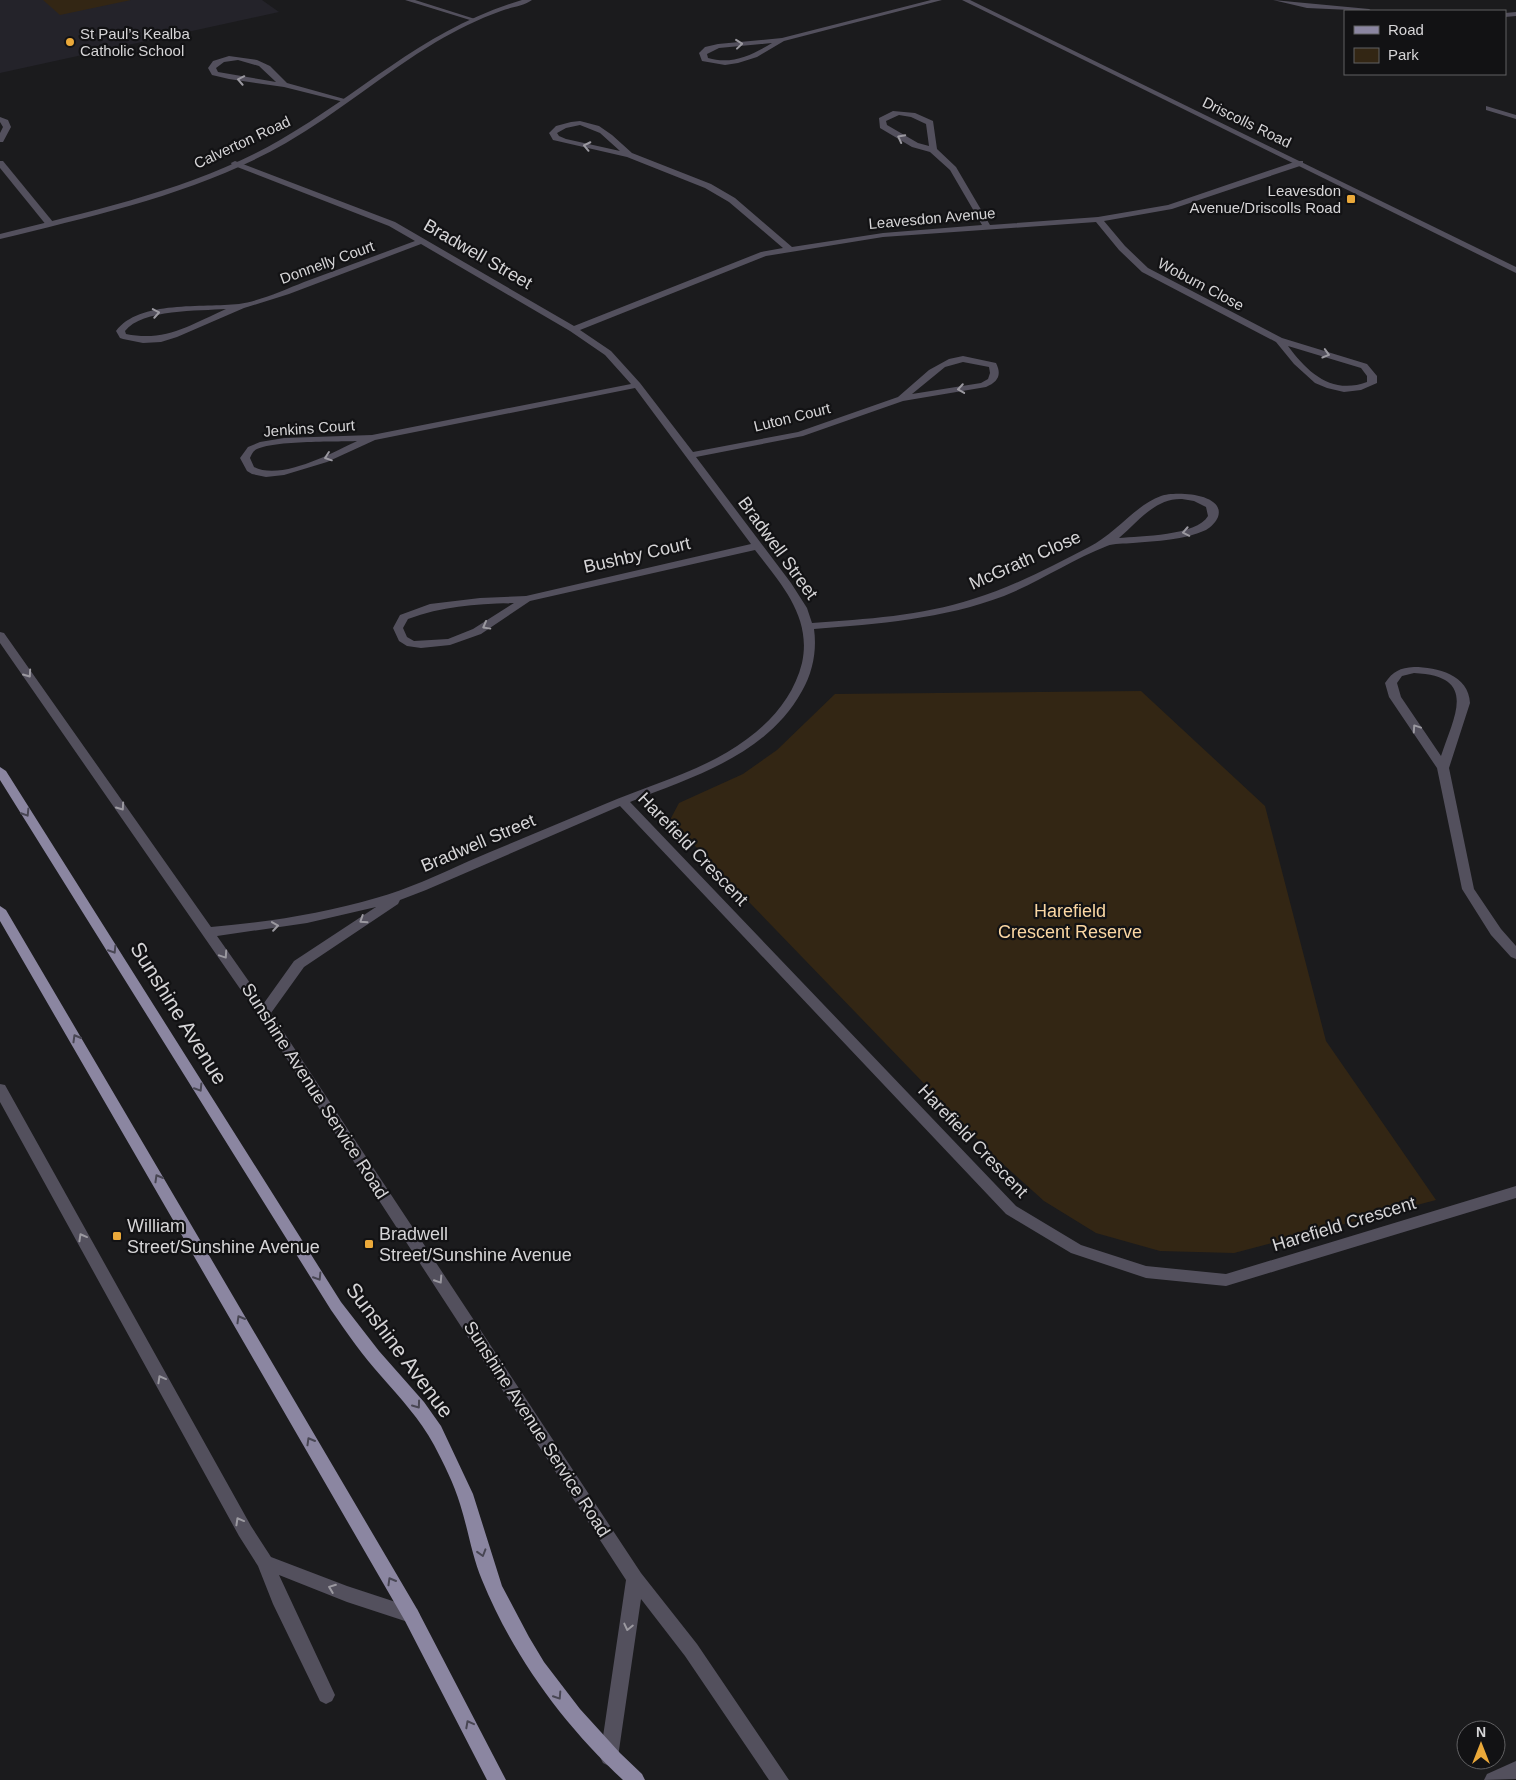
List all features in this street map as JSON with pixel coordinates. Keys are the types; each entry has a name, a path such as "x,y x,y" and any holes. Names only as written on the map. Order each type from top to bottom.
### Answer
{"main road":[{"name":"Sunshine Avenue","path":"0,771 336,1306 358,1338 415,1401 434,1430 467,1501 494,1589 538,1666 565,1707 609,1757 636,1780"},
{"path":"0,910 411,1615 497,1780"}],"street":[{"path":"408,0 472,19"},
{"name":"Calverton Road","path":"0,237 132,202 236,163 282,141 431,41 472,19 508,5 529,0"},
{"path":"782,40 756,55 733,62 712,62 705,58 703,53 708,49 718,46 782,40 939,0"},
{"name":"Driscolls Road","path":"965,0 1516,270"},
{"path":"1276,0 1307,6 1357,10"},
{"path":"284,86 266,67 251,60 230,58 213,64 212,68 215,73 229,77 284,86 344,100"},
{"path":"1489,108 1516,117"},
{"path":"933,150 930,123 920,116 898,114 886,116 882,120 883,126 893,134 915,145 933,150 952,169 988,227"},
{"path":"0,119 5,122 7,127 0,140"},
{"path":"629,154 601,128 594,125 575,124 556,129 553,133 556,138 564,141 629,154 708,186 732,200 789,249"},
{"path":"0,163 50,224"},
{"name":"Bradwell Street","path":"209,932 282,925 404,894 622,801 696,772 730,754 758,736 783,712 798,690 806,672 810,646 809,626 798,601 637,385 608,353 573,329 392,224 236,163"},
{"name":"Leavesdon Avenue","path":"573,329 764,254 883,235 1098,219 1169,207 1300,163"},
{"name":"Woburn Close","path":"1098,219 1122,248 1145,270 1279,340 1364,366 1372,376 1372,383 1354,389 1327,386 1317,381 1293,360 1279,340"},
{"name":"Donnelly Court","path":"241,306 161,312 138,316 125,322 120,331 123,336 144,340 161,339 241,306 286,292 422,241"},
{"name":"Luton Court","path":"689,456 800,434 900,399 983,385 992,381 995,373 993,365 978,360 956,358 943,363 900,399"},
{"name":"Jenkins Court","path":"372,438 292,470 272,474 258,473 250,469 245,458 251,449 260,445 284,441 372,438 637,385"},
{"name":"McGrath Close","path":"809,626 882,621 940,612 1000,594 1106,542 1158,500 1172,496 1184,496 1200,499 1208,503 1214,510 1214,517 1206,526 1190,532 1106,542"},
{"name":"Bushby Court","path":"526,599 482,630 451,642 432,646 412,645 404,639 398,628 404,616 430,607 480,601 526,599 756,546"},
{"name":"Sunshine Avenue Service Road","path":"0,635 264,1013 635,1579 691,1650 780,1780"},
{"path":"1443,768 1464,703 1463,692 1455,682 1445,675 1410,670 1398,674 1391,683 1395,697 1443,768 1468,890 1496,932 1516,954"},
{"name":"Harefield Crescent","path":"622,801 1011,1210 1076,1249 1146,1272 1226,1280 1516,1192"},
{"path":"264,1013 298,964 404,894"},
{"path":"0,1089 245,1531 266,1562 279,1598 326,1695"},
{"path":"266,1562 347,1594 411,1615"},
{"path":"609,1757 635,1579"},
{"path":"1493,1780 1516,1770"}],"shaded area":[{"name":"St Paul’s Kealba Catholic School","path":"0,0 262,0 279,12 0,73"}],"green space":[{"path":"43,0 131,0 60,15"},
{"name":"Harefield Crescent Reserve","path":"1141,691 1265,806 1326,1041 1436,1200 1234,1253 1160,1251 1096,1233 1044,1201 994,1156 670,820 679,803 743,774 777,750 835,694"}],"place":[{"name":"St Paul’s Kealba Catholic School","path":"70,42"},
{"name":"Leavesdon Avenue/Driscolls Road","path":"1351,199"},
{"name":"William Street/Sunshine Avenue","path":"117,1236"},
{"name":"Bradwell Street/Sunshine Avenue","path":"369,1244"}]}
